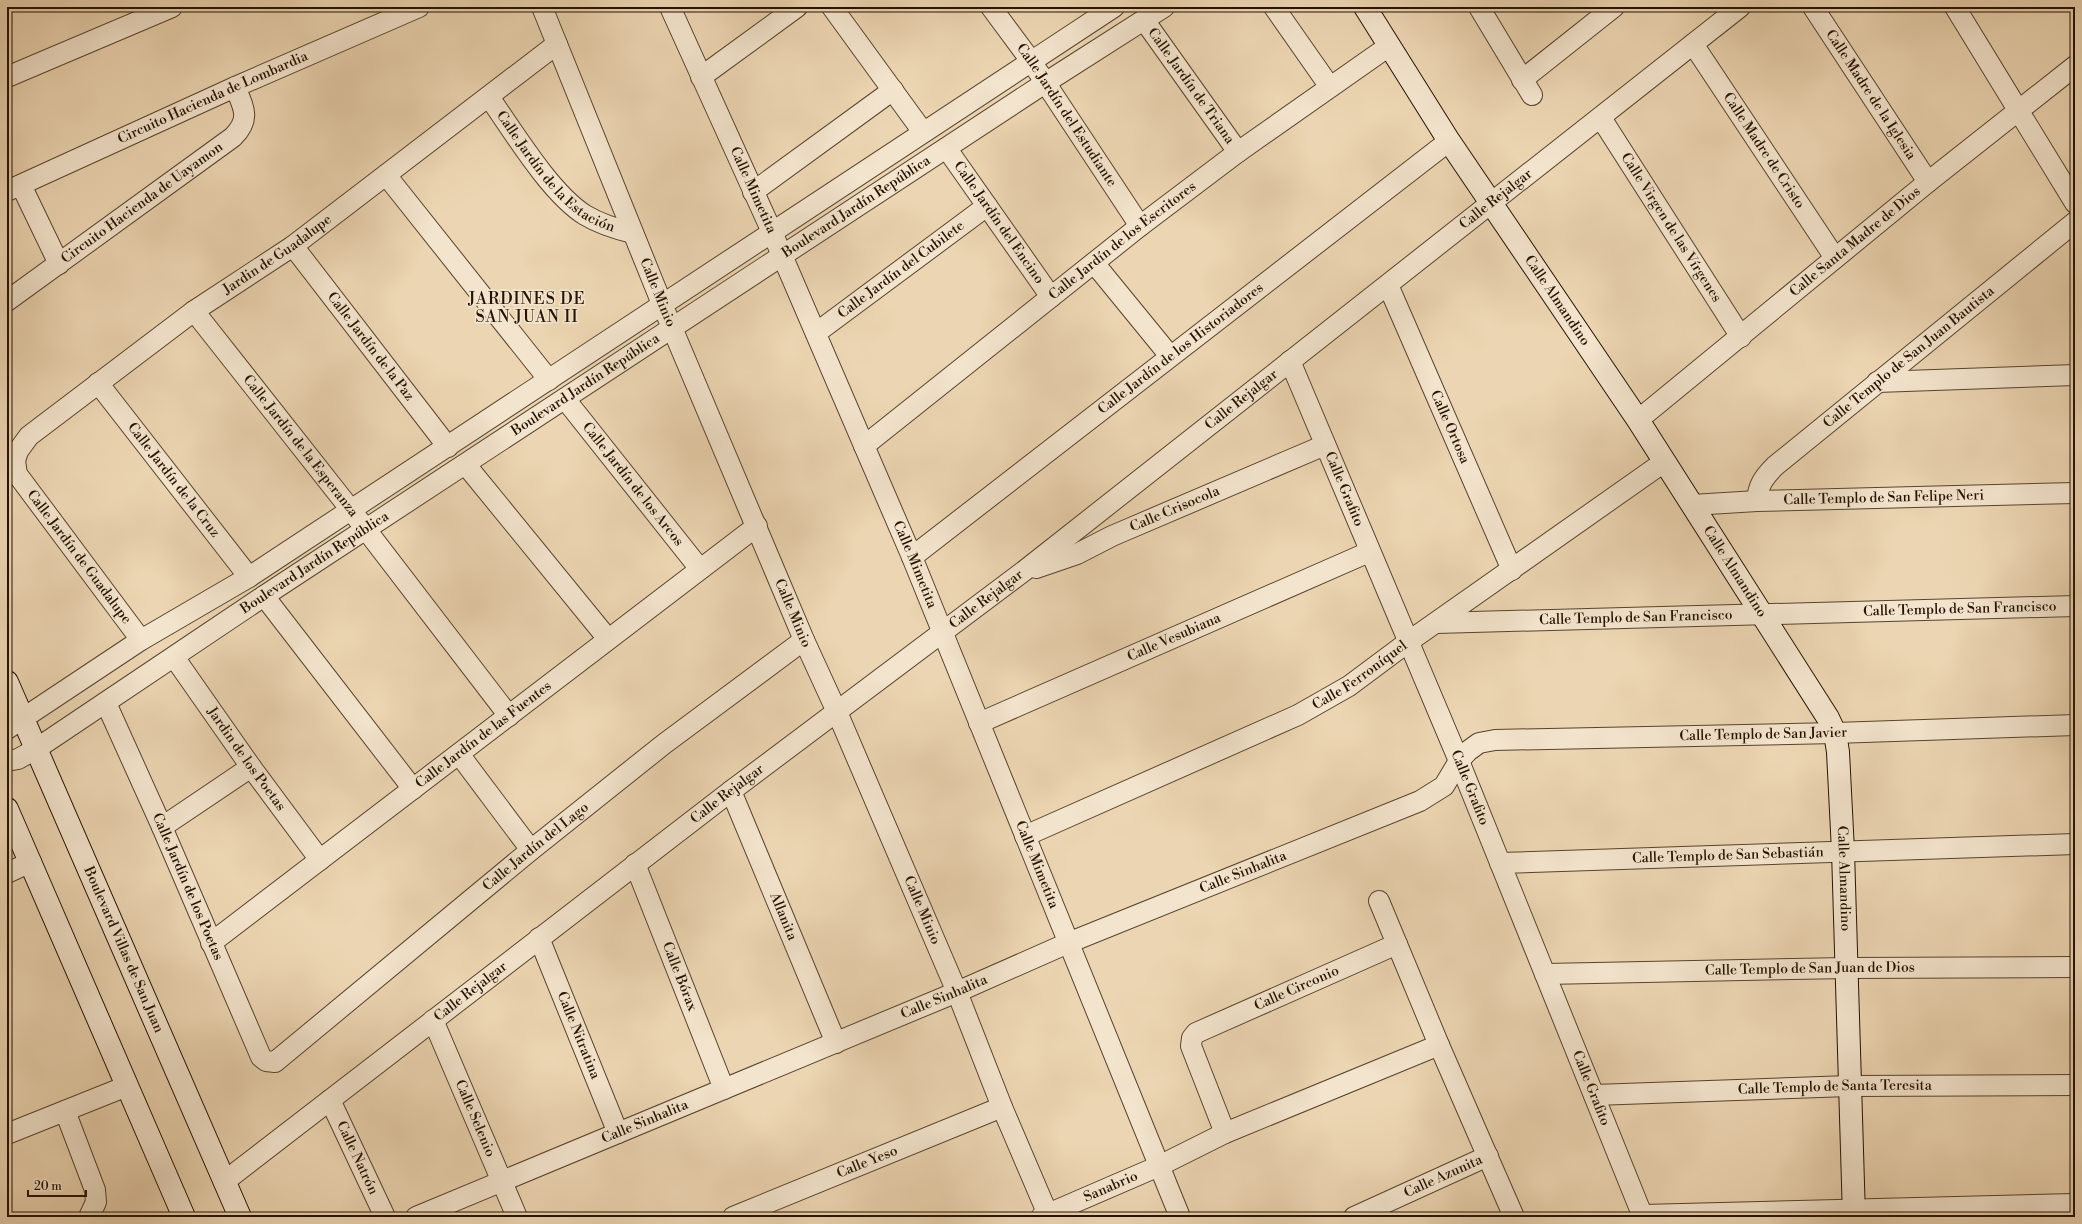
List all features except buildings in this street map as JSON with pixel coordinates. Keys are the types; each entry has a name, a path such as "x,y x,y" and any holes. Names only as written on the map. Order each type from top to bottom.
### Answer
{"street":[{"path":"7,77 172,7"},
{"name":"Circuito Hacienda de Lombardia","path":"14,188 235,87 419,7"},
{"name":"Calle Minio","path":"542,7 662,304 804,640 837,712 957,992 1046,1216"},
{"name":"Calle Mimetita","path":"670,7 772,232 912,557 1180,1217"},
{"path":"701,78 797,7"},
{"path":"832,7 923,132"},
{"name":"Calle Jardín del Estudiante","path":"991,7 1031,61 1140,226"},
{"name":"Boulevard Jardín República","path":"15,724 141,640 249,577 1114,7"},
{"name":"Boulevard Jardín República","path":"7,761 18,758 36,749 264,596 466,465 1045,83 1164,7"},
{"path":"1274,7 1330,87"},
{"name":"Calle Almandino","path":"1366,7 1449,141 1638,420 1762,615 1822,705 1835,733 1838,752 1843,851 1854,1213"},
{"path":"1479,7 1527,87 1614,7"},
{"name":"Calle Rejalgar","path":"224,1181 635,864 1024,571 1492,204 1740,7"},
{"name":"Calle Madre de la Iglesia","path":"1813,7 1928,182"},
{"path":"1955,7 2075,203"},
{"name":"Calle Jardín de Triana","path":"1144,20 1238,152"},
{"name":"Jardin de Guadalupe","path":"17,474 15,461 18,451 28,436 194,311 293,246 557,44"},
{"name":"Calle Madre de Cristo","path":"1693,44 1835,258"},
{"name":"Calle Jardín de los Escritores","path":"864,446 1140,226 1238,152 1389,46"},
{"name":"Calle Santa Madre de Dios","path":"1638,420 1741,338 1835,258 1928,182 2075,66"},
{"name":"Circuito Hacienda de Uayamon","path":"7,301 233,137 240,129 245,118 243,107 235,87"},
{"path":"753,192 893,90"},
{"name":"Calle Jardín de la Estación","path":"489,97 553,186 568,202 599,222 633,234"},
{"name":"Calle Virgen de las Vírgenes","path":"1601,118 1741,338"},
{"name":"Calle Jardín de los Historiadores","path":"912,557 1449,141"},
{"name":"Calle Jardín del Encino","path":"947,148 1051,297"},
{"path":"386,175 549,380"},
{"path":"14,188 59,264"},
{"name":"Calle Jardín del Cubilete","path":"816,333 988,206"},
{"name":"Calle Templo de San Juan Bautista","path":"1757,501 1758,491 1763,478 1775,466 2075,222"},
{"name":"Calle Jardín de la Paz","path":"293,246 448,446"},
{"path":"1094,263 1170,356"},
{"name":"Calle Ortosa","path":"1388,285 1512,570"},
{"name":"Calle Jardín de la Esperanza","path":"194,311 351,510 509,716"},
{"name":"Calle Grafito","path":"1290,361 1369,552 1459,761 1643,1216"},
{"path":"1877,382 2075,375"},
{"name":"Calle Jardín de la Cruz","path":"98,383 249,577"},
{"name":"Calle Jardín de los Arcos","path":"566,399 700,569"},
{"name":"Calle Crisocola","path":"1024,571 1077,554 1112,536 1325,445"},
{"name":"Calle Ferroníquel","path":"1025,836 1298,715 1349,686 1436,622 1664,462"},
{"path":"466,465 608,639"},
{"name":"Calle Jardín de Guadalupe","path":"17,474 141,640"},
{"name":"Calle Templo de San Felipe Neri","path":"1692,505 1757,501 2075,493"},
{"name":"Calle Jardín de las Fuentes","path":"211,943 757,526"},
{"name":"Calle Vesubiana","path":"979,723 1369,552"},
{"path":"264,596 413,789"},
{"name":"Calle Templo de San Francisco","path":"1436,622 2075,606"},
{"name":"Calle Jardín del Lago","path":"274,1062 531,850 664,744 804,640"},
{"name":"Jardin de los Poetas","path":"174,657 320,860"},
{"name":"Boulevard Villas de San Juan","path":"7,682 15,724 36,749 240,1217"},
{"name":"Calle Jardín de los Poetas","path":"106,703 162,827 261,1057 266,1062 274,1062"},
{"name":"Calle Templo de San Javier","path":"1459,761 1479,743 1495,740 1835,733 2075,725"},
{"path":"459,754 531,850"},
{"name":"Calle Sinhalita","path":"416,1217 836,1043 1068,943 1420,801 1444,786 1459,761"},
{"path":"162,827 252,767"},
{"name":"Allanita","path":"731,791 836,1043"},
{"path":"7,809 184,1217"},
{"name":"Calle Templo de San Sebastián","path":"1500,862 2075,844"},
{"path":"7,873 31,862"},
{"name":"Calle Bórax","path":"635,864 724,1089"},
{"path":"1159,1166 1226,1133 1439,1045 1379,901"},
{"name":"Calle Nitratina","path":"539,938 618,1133"},
{"name":"Calle Circonio","path":"1226,1133 1191,1046 1192,1038 1196,1033 1397,944"},
{"name":"Calle Templo de San Juan de Dios","path":"1545,974 1847,968 2075,967"},
{"name":"Calle Selenio","path":"433,1020 517,1217"},
{"name":"Calle Azunita","path":"1439,1045 1463,1097 1514,1217"},
{"name":"Calle Templo de Santa Teresita","path":"1594,1095 1849,1086 2075,1085"},
{"path":"7,1134 127,1086"},
{"name":"Calle Natrón","path":"330,1100 385,1217"},
{"name":"Calle Yeso","path":"733,1217 1002,1107"},
{"path":"65,1111 94,1190 96,1202 89,1217"},
{"name":"Calle Azunita","path":"1354,1217 1488,1156"},
{"name":"Sanabrio","path":"1046,1216 1159,1166"},
{"path":"1643,1216 1988,1212 2075,1204"}],"district":[{"name":"JARDINES DE SAN JUAN II","path":"527,308"}]}
